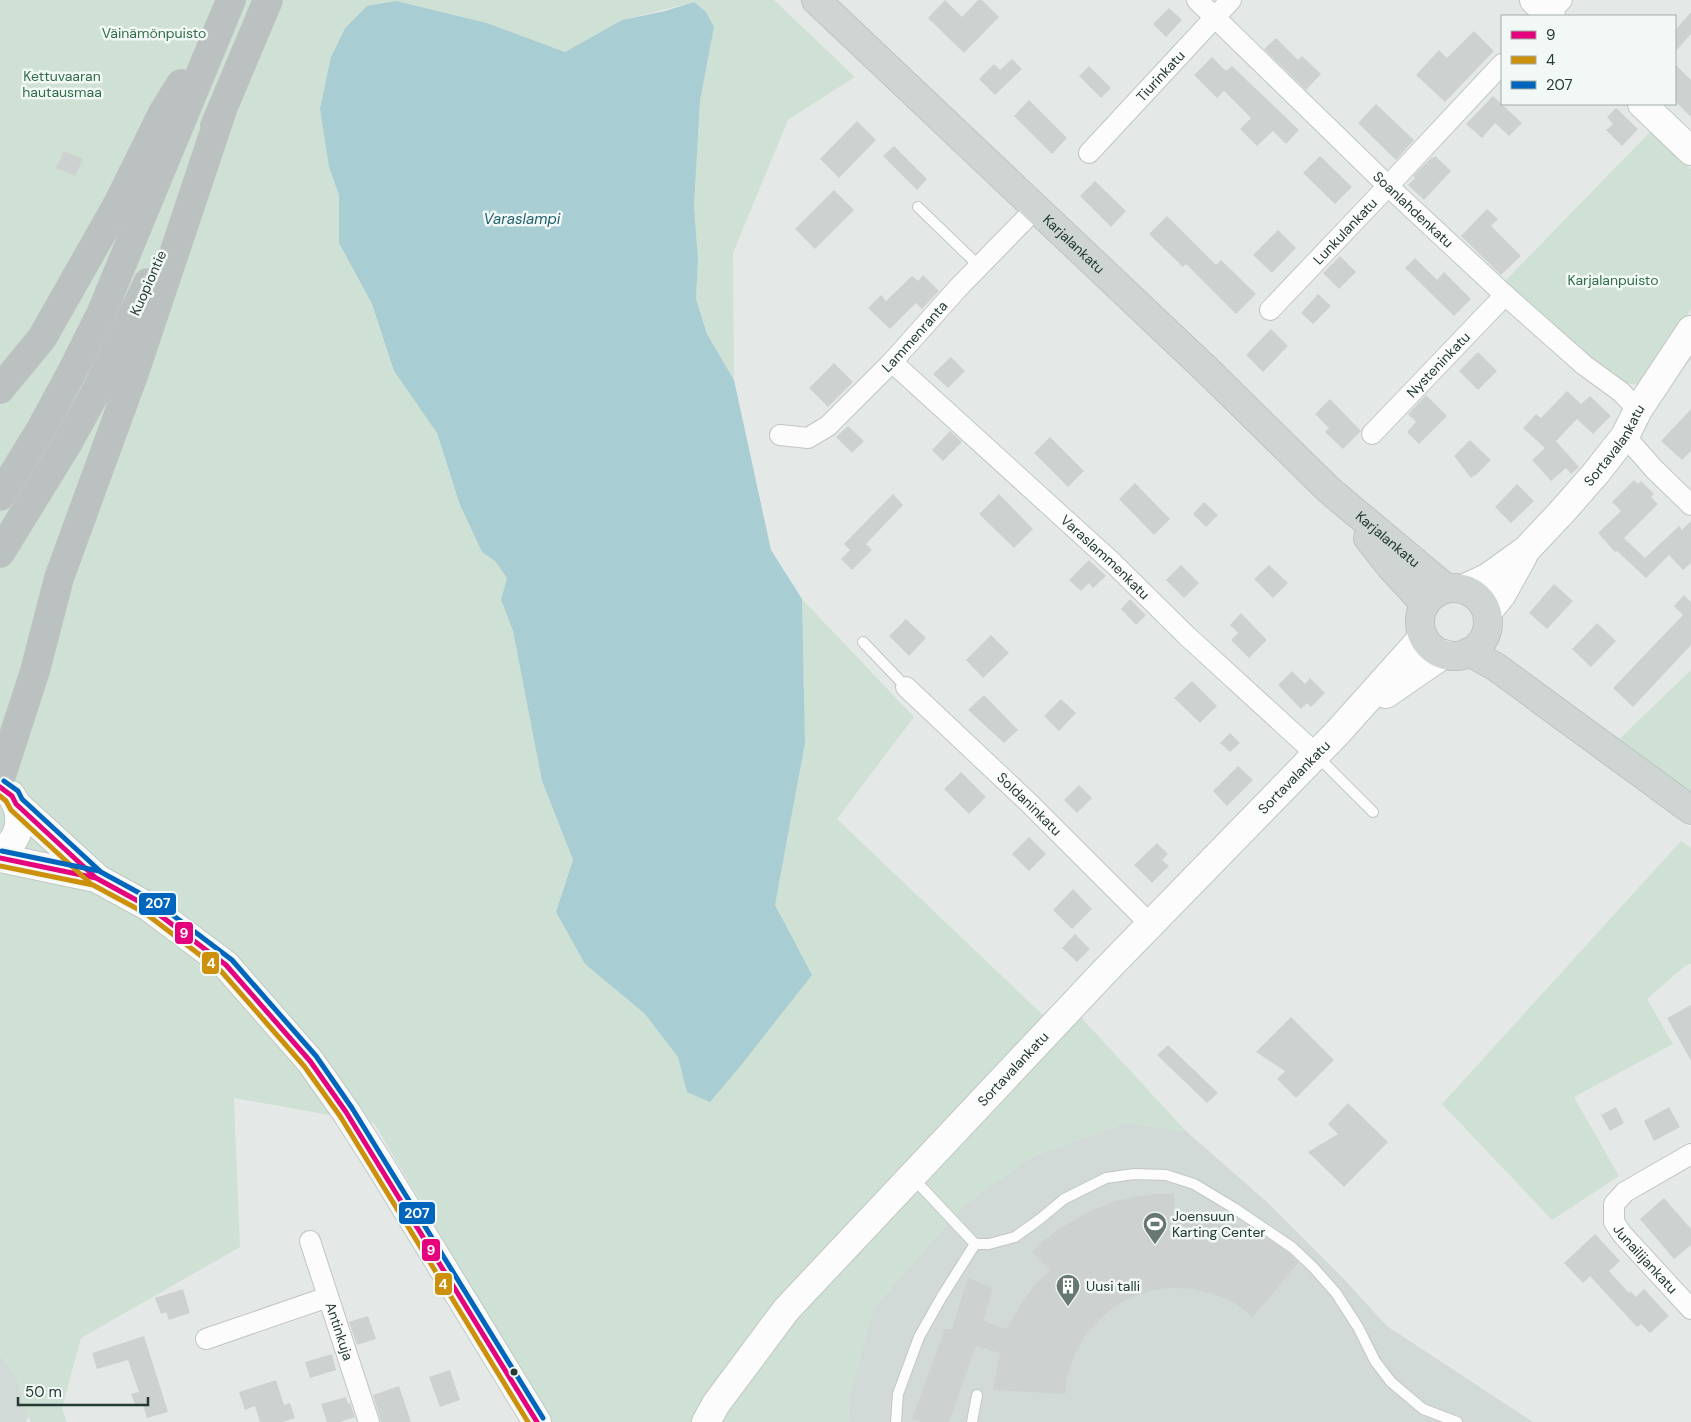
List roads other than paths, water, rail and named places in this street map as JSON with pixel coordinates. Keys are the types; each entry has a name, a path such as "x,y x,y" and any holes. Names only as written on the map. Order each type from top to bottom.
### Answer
{"highway":[{"name":"Kuopiontie","path":"0,553 67,444 99,386 156,263 268,0"},
{"path":"0,389 42,338 118,204 163,113 227,7"},
{"path":"0,496 41,429 101,314 227,7"},
{"path":"0,779 34,671 59,578 135,370 222,110"}],"main road":[{"name":"Karjalankatu","path":"816,0 1208,371 1329,490 1445,594"},
{"path":"1588,736 1508,655 1487,621 1478,598 1445,594 1420,620 1423,637 1436,650 1456,653 1496,668 1588,736 1691,810"},
{"path":"1456,653 1477,647 1483,639 1487,621"}],"street":[{"name":"Soanlahdenkatu","path":"1197,0 1388,186 1584,365 1621,392 1638,410"},
{"name":"Tiurinkatu","path":"1089,153 1231,0"},
{"name":"Lunkulankatu","path":"1270,310 1501,65"},
{"path":"1643,105 1691,151"},
{"name":"Lammenranta","path":"780,435 808,438 828,426 892,362 979,266 1036,208"},
{"name":"Nysteninkatu","path":"1372,434 1505,294"},
{"name":"Sortavalankatu","path":"1445,594 1487,578 1526,550 1596,474 1625,436 1638,410 1691,330"},
{"name":"Varaslammenkatu","path":"892,362 1113,563 1193,642 1316,754"},
{"path":"1625,436 1654,470 1691,505"},
{"name":"Sortavalankatu","path":"1487,621 1526,550"},
{"name":"Sortavalankatu","path":"706,1422 716,1404 786,1310 1105,971 1338,732 1423,637"},
{"name":"Sortavalankatu","path":"1338,732 1394,688 1456,653"},
{"name":"Soldaninkatu","path":"906,687 1027,801 1151,925"},
{"path":"0,852 10,845 17,835 20,825 20,814 8,795"},
{"path":"8,795 96,878 149,907 226,965 310,1061 346,1112 380,1166 537,1422"},
{"path":"0,858 96,878"},
{"name":"Junailijankatu","path":"1691,1154 1625,1192 1614,1204 1614,1222 1622,1234 1691,1309"},
{"name":"Antinkuja","path":"310,1241 369,1422"},
{"path":"448,1279 527,1422"},
{"path":"206,1339 328,1297"}],"lane":[{"path":"918,207 979,266"},
{"path":"863,642 906,687"},
{"path":"1316,754 1373,812"},
{"path":"911,1176 976,1244 990,1244 1015,1237 1064,1199 1106,1178 1134,1174 1166,1175 1194,1184 1234,1208 1293,1248 1336,1293 1358,1327 1375,1361 1391,1382 1423,1408 1457,1422"},
{"path":"896,1422 898,1394 919,1337 941,1298 976,1244"},
{"path":"972,1422 977,1395"}],"water":[{"name":"Varaslampi","path":"396,1 487,23 565,52 622,20 665,11 694,2 706,12 714,27 700,101 694,206 698,260 696,299 707,334 734,380 771,550 802,599 805,743 775,905 812,975 710,1102 687,1092 678,1057 645,1014 585,964 556,912 573,860 542,781 513,631 501,600 507,578 495,561 482,552 460,505 437,433 394,371 372,304 339,243 339,195 329,167 320,109 331,57 345,28 367,6"}],"place":[{"name":"Joensuun Karting Center","path":"1155,1245"},
{"name":"Uusi talli","path":"1068,1307"}],"park label":[{"name":"Väinämönpuisto","path":"154,33"},
{"name":"Kettuvaaran hautausmaa","path":"62,84"},
{"name":"Karjalanpuisto","path":"1613,280"}]}
